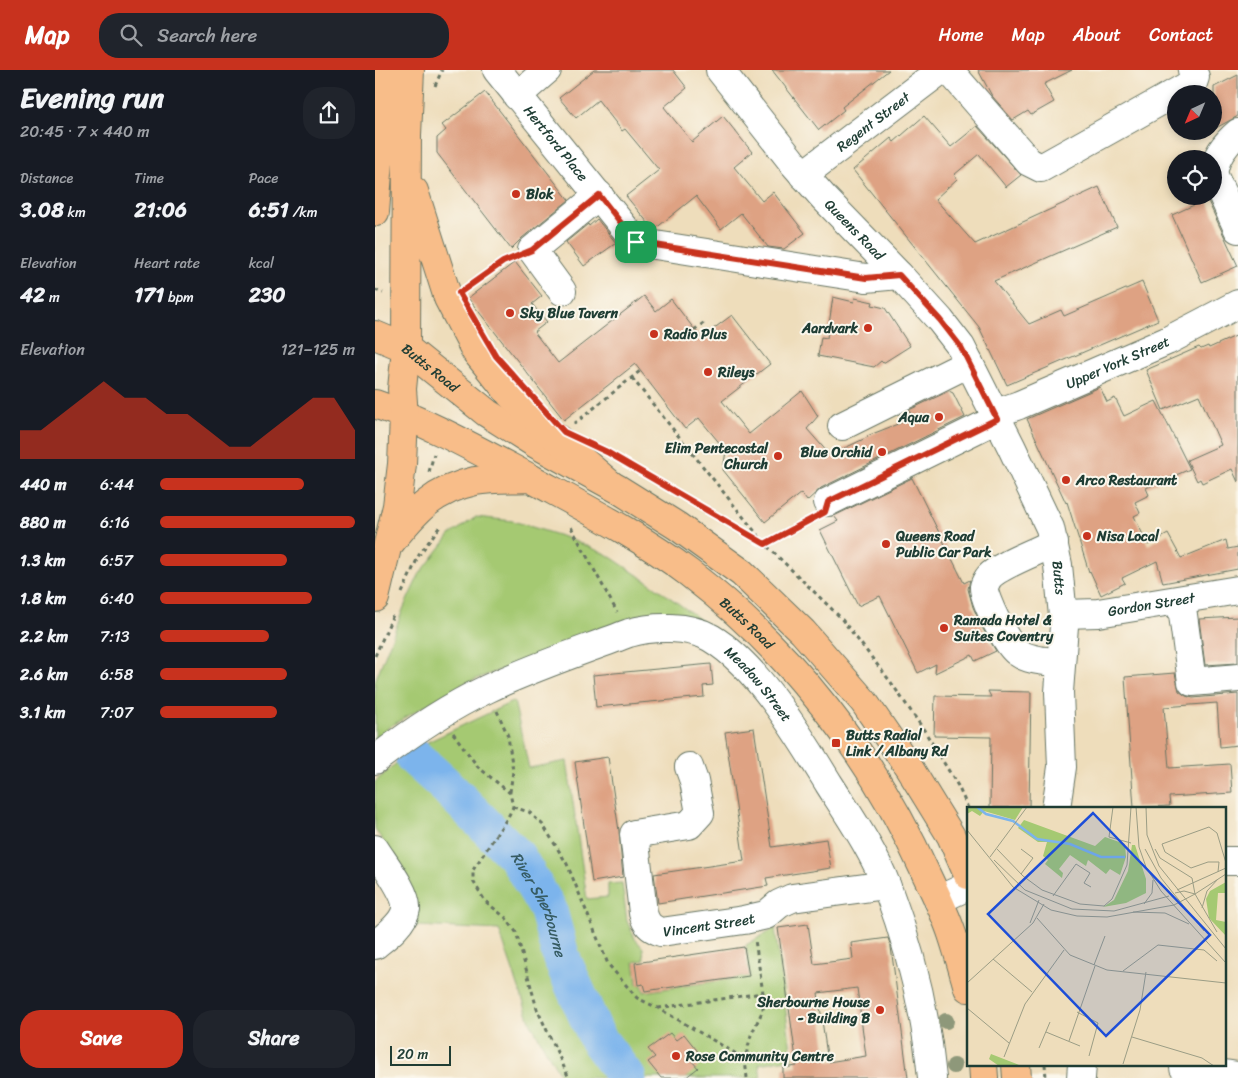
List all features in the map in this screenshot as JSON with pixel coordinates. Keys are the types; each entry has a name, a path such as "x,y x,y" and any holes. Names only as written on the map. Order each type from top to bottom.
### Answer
{"main road":[{"path":"375,212 386,70"},
{"path":"390,602 388,546 397,506 402,464 402,389 406,348 407,135 410,70"},
{"path":"407,176 419,202 448,298 476,352 510,394 553,436 610,484"},
{"name":"Butts Road","path":"375,335 406,348 487,413 536,444 610,484 677,526 741,573 803,632 864,702 908,766 951,836 967,873"},
{"name":"Butts Road","path":"375,404 467,444 630,534 688,573 751,626 785,660 826,707 885,792 909,834 938,900 960,929 967,981"},
{"path":"388,546 411,516 429,500 448,490 475,481 530,478"}],"street":[{"name":"Hertford Place","path":"497,70 636,242 866,278 899,275"},
{"path":"517,96 547,70"},
{"name":"Queens Road","path":"720,70 823,198 899,275 940,320 961,347 995,416"},
{"path":"942,70 1029,162 1041,168 1193,84 1195,77 1192,70"},
{"name":"Regent Street","path":"803,175 942,70"},
{"path":"1222,150 1238,133"},
{"path":"1222,194 1238,230"},
{"path":"562,291 532,250 599,195"},
{"name":"Upper York Street","path":"837,505 995,416 1167,340 1238,304"},
{"path":"842,426 969,363"},
{"name":"Butts","path":"995,416 1050,528 1054,543 1064,614 1059,692 1062,767 1056,807"},
{"path":"1054,543 1007,565 989,576 984,587 988,604 1003,636 1017,652 1034,659 1061,663"},
{"name":"Gordon Street","path":"1064,614 1098,613 1238,590"},
{"path":"1181,600 1192,682 1238,678"},
{"name":"Meadow Street","path":"375,760 409,734 440,714 487,689 629,633 645,628 683,628 709,637 738,658 771,697 805,744 858,830 886,885 910,955 922,1003 932,1078"},
{"name":"Vincent Street","path":"689,767 694,781 700,813 689,825 634,834 645,923 654,929 661,932 752,919 766,915 779,904 792,898 886,885"},
{"path":"375,849 402,892 406,909 393,930 375,945"},
{"path":"1225,861 1238,861"},
{"path":"938,900 967,886"},
{"path":"1184,1068 1238,1076"}],"path":[{"path":"467,288 503,262 532,250"},
{"path":"694,330 705,322"},
{"path":"571,426 641,371"},
{"path":"632,378 765,544 840,617 890,681 924,730 958,786 968,807"},
{"path":"616,456 765,544"},
{"path":"765,544 837,505"},
{"path":"375,656 390,602 419,555 444,521"},
{"path":"569,525 629,633"},
{"path":"487,689 508,736 513,771 510,793 513,807 473,870 473,881 485,901 506,918 516,932 537,1009 569,1078"},
{"path":"440,714 478,767 510,793"},
{"path":"513,807 529,812 543,825 567,864 608,964 637,998 658,1008 745,1059"},
{"path":"747,1078 745,1059 751,1035 763,1010 763,993 752,919"},
{"path":"658,1008 763,993"}],"green space":[{"path":"476,517 513,521 564,537 606,554 719,633 684,620 521,662 463,684 389,727 375,740 375,681 404,607 419,575 450,535"},
{"path":"514,701 529,768 567,761 587,899 608,897 608,884 622,883 627,921 635,939 643,948 644,960 634,962 637,984 642,985 644,992 750,976 746,945 775,928 792,1058 759,1064 761,1078 562,1078 531,1024 499,930 416,926 416,905 382,839 375,830 375,782 411,750"}],"building":[{"path":"594,70 673,70 687,88 664,107 692,142 723,116 752,152 734,167 762,201 773,192 805,233 784,249 768,247 741,213 721,229 696,196 653,229 626,196 659,170 625,129 622,131 598,100 576,118 559,98"},
{"path":"772,70 889,70 842,107 844,110 819,130"},
{"path":"978,70 1072,70 1044,84 1054,102 1031,115 1028,111 1013,120 992,96"},
{"path":"1238,75 1238,116 1223,124 1223,85 1218,85"},
{"path":"485,92 569,200 511,249 437,153 437,138 446,130 442,125"},
{"path":"924,116 951,147 977,126 1021,175 1006,187 979,154 954,175 957,179 935,199 975,244 1099,187 1117,227 994,281 1029,324 1061,310 1064,316 1142,282 1158,320 1007,385 979,327 853,170 891,138 894,142"},
{"path":"1194,205 1210,205 1238,266 1202,282 1172,215"},
{"path":"597,219 616,243 584,266 566,242"},
{"path":"515,262 542,296 532,304 547,322 534,332 558,363 644,296 656,311 671,299 701,338 732,315 770,364 722,401 749,434 802,391 818,416 807,429 830,455 867,436 913,418 909,410 949,391 953,393 965,417 821,488 807,501 801,493 765,522 723,470 726,451 699,418 685,429 635,364 564,420 468,298"},
{"name":"Aardvark","path":"833,297 854,302 855,298 873,302 872,305 885,308 910,346 883,363 881,361 874,367 818,356 821,337 827,338"},
{"path":"1238,335 1238,482 1232,469 1202,483 1200,479 1197,481 1187,460 1221,445 1199,395 1163,410 1146,370 1199,347 1201,349 1208,346 1209,348"},
{"path":"1100,387 1107,402 1115,398 1124,416 1156,401 1190,469 1146,488 1149,495 1135,502 1140,513 1134,516 1148,545 1168,534 1181,558 1226,540 1228,549 1238,547 1238,569 1163,583 1157,561 1122,578 1125,583 1101,595 1089,572 1067,502 1027,419"},
{"path":"912,478 964,583 970,580 968,589 973,607 996,651 975,661 972,655 935,673 936,664 918,673 880,596 858,606 820,530 838,521 834,516"},
{"path":"1238,617 1238,663 1205,665 1199,619"},
{"path":"711,664 713,685 703,686 704,697 596,707 593,675"},
{"path":"1175,673 1179,691 1186,696 1193,698 1238,694 1238,745 1220,747 1217,703 1164,707 1169,768 1230,764 1232,793 1169,797 1170,806 1134,807 1125,677"},
{"path":"988,691 1031,692 1029,807 990,807 991,737 934,736 935,696 991,697"},
{"path":"754,728 772,847 826,839 831,868 766,878 768,886 658,903 654,874 744,861 725,732"},
{"path":"608,757 619,831 623,877 592,882 575,762"},
{"path":"808,924 814,964 853,959 851,943 888,938 891,947 908,1078 783,1078 783,1068 797,1066 778,928","holes":["857,988 866,1056 828,1062 818,993"]},
{"path":"744,947 749,976 645,991 643,984 638,985 635,963"},
{"name":"Rose Community Centre","path":"670,1033 676,1040 684,1034 700,1054 692,1061 698,1068 685,1078 661,1078 648,1062 655,1057 648,1049"}],"waterway":[{"name":"River Sherbourne","path":"414,757 443,783 517,857 548,909 561,957 597,1038 627,1078"}],"place":[{"name":"Blok","path":"516,194"},
{"name":"Sky Blue Tavern","path":"510,313"},
{"name":"Aardvark","path":"868,328"},
{"name":"Radio Plus","path":"654,334"},
{"name":"Rileys","path":"708,372"},
{"name":"Aqua","path":"939,417"},
{"name":"Blue Orchid","path":"882,452"},
{"name":"Elim Pentecostal Church","path":"778,456"},
{"name":"Arco Restaurant","path":"1066,480"},
{"name":"Nisa Local","path":"1087,536"},
{"name":"Queens Road Public Car Park","path":"886,544"},
{"name":"Ramada Hotel & Suites Coventry","path":"944,628"},
{"name":"Butts Radial Link / Albany Rd","path":"836,743"},
{"name":"Sherbourne House - Building B","path":"880,1010"},
{"name":"Rose Community Centre","path":"676,1056"}],"route":[{"path":"599,195 636,242 866,278 899,275 940,320 961,347 997,419 828,502 825,512 765,544 607,452 564,432 496,356 459,293 503,262 532,250 599,195"}]}
